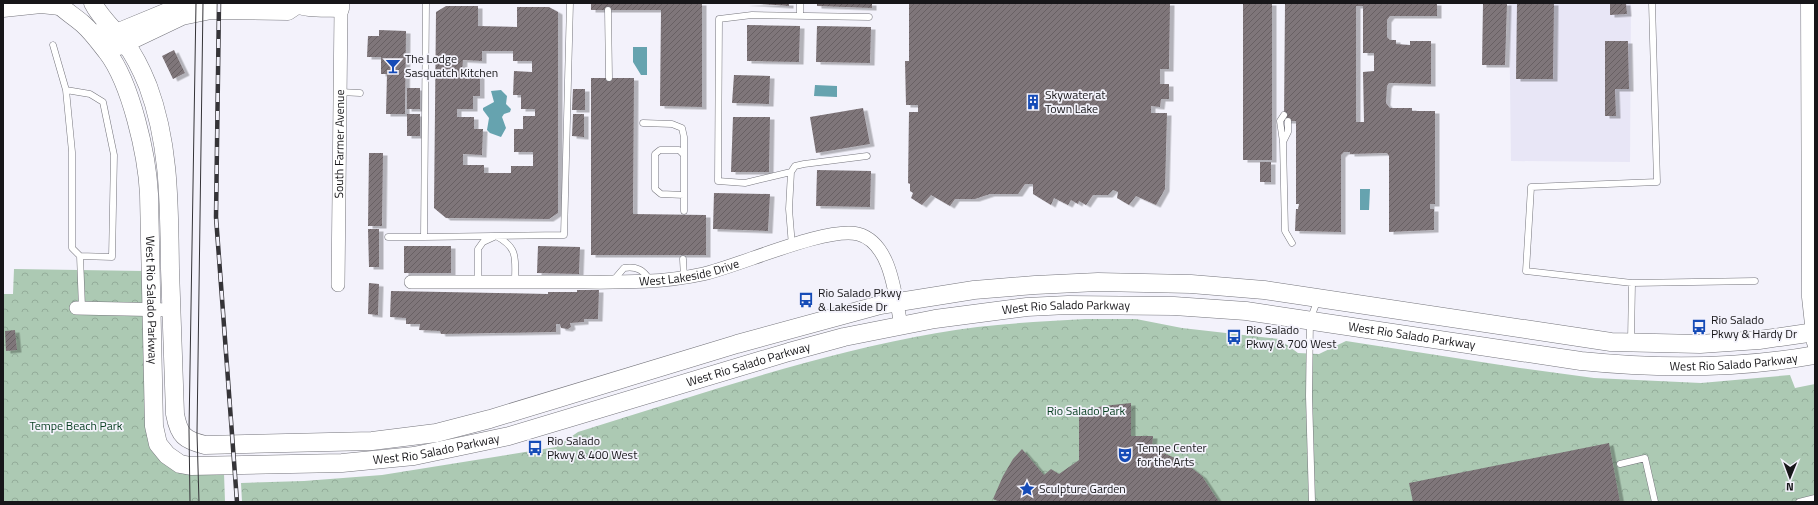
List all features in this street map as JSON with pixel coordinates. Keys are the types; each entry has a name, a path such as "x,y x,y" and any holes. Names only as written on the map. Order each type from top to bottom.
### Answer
{"main road":[{"name":"West Rio Salado Parkway","path":"93,3 98,12 121,38 138,63 148,85 160,124 165,152 170,212 175,414 181,433 188,441 205,445 268,445 372,441 429,434 463,427 807,323 896,301 996,288 1098,282 1192,284 1264,290 1579,338 1630,343 1700,344 1814,336"},
{"name":"West Rio Salado Parkway","path":"3,8 42,4 59,4 85,25 108,53 119,73 140,136 145,156 149,194 153,408 156,438 158,444 166,455 180,464 203,466 350,462 414,456 446,450 549,425 789,352 844,337 901,325 994,310 1068,305 1203,307 1246,310 1573,360 1617,365 1691,367 1792,359 1815,355"}],"street":[{"path":"85,25 93,26 111,45 119,47 121,38 179,6 197,3"},
{"path":"1809,3 1812,84 1810,297 1814,336"},
{"path":"121,38 182,17 203,12 288,12 295,4 341,6"},
{"name":"South Farmer Avenue","path":"338,285 341,6"},
{"name":"West Lakeside Drive","path":"411,282 612,282 684,278 725,268 792,246 833,235 858,234 876,245 884,257 890,274 901,325"},
{"path":"79,308 172,310"}],"lane":[{"path":"424,237 426,3"},
{"path":"388,237 564,235 570,3"},
{"path":"800,3 800,16"},
{"path":"1652,3 1657,182 1531,187 1526,271 1632,284 1755,281"},
{"path":"608,10 609,78"},
{"path":"791,172 745,183 718,181 718,19 752,15 870,17"},
{"path":"53,45 66,90 72,152 72,248 80,256 112,257 114,154 103,102 90,94 66,90"},
{"path":"340,92 360,93"},
{"path":"1284,115 1280,121 1283,142 1285,231 1292,243"},
{"path":"1283,142 1288,132 1288,121"},
{"path":"643,123 672,124 682,128 684,137 684,212"},
{"path":"684,155 679,150 660,150 655,154 654,189 661,194 684,195"},
{"path":"792,246 790,209 791,172 795,166 867,156"},
{"path":"478,282 478,249 483,242 496,236"},
{"path":"496,236 507,242 515,256 515,282"},
{"path":"79,308 80,256"},
{"path":"683,259 684,278"},
{"path":"1630,343 1632,284"},
{"path":"1311,500 1309,396 1310,320 1319,299"},
{"path":"1620,464 1645,458 1655,502"},
{"path":"1799,502 1815,498"}],"shaded area":[{"path":"1509,3 1631,3 1630,162 1511,161"}],"green space":[{"name":"Tempe Beach Park","path":"14,269 144,271 150,443 224,473 225,502 3,502 3,294 13,294"},
{"name":"Rio Salado Park","path":"1085,319 1136,319 1182,328 1279,339 1298,353 1319,354 1346,341 1594,378 1701,383 1790,375 1795,388 1815,384 1815,502 242,502 241,483 304,481 382,475 556,447 578,432 711,390 846,352 937,333 974,327"}],"water":[{"path":"633,47 647,47 647,75 641,75 633,62"},
{"path":"815,85 837,86 837,97 814,96"},
{"path":"501,90 507,96 506,104 511,109 510,112 504,114 502,117 506,128 501,137 490,133 487,130 489,118 483,108 494,102 491,91"},
{"path":"1360,189 1370,189 1369,210 1360,210"}],"building":[{"path":"591,3 702,3 702,107 660,106 661,10 591,10"},
{"path":"744,3 789,3 789,6"},
{"path":"817,3 872,3 872,8 817,6"},
{"name":"Skywater at Town Lake","path":"909,3 1170,3 1169,69 1160,69 1160,84 1169,84 1169,99 1161,99 1160,107 1151,106 1151,113 1167,113 1165,189 1156,205 1136,196 1129,205 1117,198 1118,192 1113,190 1108,195 1093,195 1086,205 1079,201 1078,204 1071,200 1068,205 1054,198 1051,205 1033,194 1033,184 1025,184 1018,194 990,194 975,199 955,199 950,206 931,195 922,205 911,198 913,193 910,191 910,184 908,183 909,112 918,112 918,105 906,105 905,61 909,61"},
{"path":"1243,3 1272,3 1272,160 1243,160"},
{"path":"1285,3 1437,3 1437,16 1390,16 1387,20 1387,37 1390,40 1396,40 1396,44 1410,45 1410,41 1431,41 1431,84 1389,83 1387,86 1386,103 1390,108 1412,108 1412,111 1435,111 1435,204 1430,204 1430,209 1434,209 1434,230 1389,232 1389,156 1387,153 1350,154 1350,152 1344,152 1341,155 1341,232 1295,231 1296,209 1298,209 1299,204 1296,204 1296,121 1284,121","holes":["1356,6 1363,6 1363,53 1374,53 1374,71 1363,72 1364,122 1356,122"]},
{"path":"1483,3 1507,3 1505,65 1482,65"},
{"path":"1517,3 1554,3 1553,79 1516,79"},
{"path":"1610,3 1626,3 1627,14 1610,15"},
{"path":"446,6 478,6 478,26 517,27 517,7 549,7 558,12 558,213 549,219 446,218 434,208 436,12","holes":["482,51 513,51 513,61 532,61 532,72 514,71 513,95 521,95 521,109 535,109 535,116 523,116 523,129 514,129 514,152 533,152 533,166 511,166 511,173 484,173 484,165 463,165 463,154 482,155 483,129 474,129 474,117 457,117 457,109 473,109 473,96 480,96 480,72 462,72 463,60 482,61"]},
{"path":"747,25 800,26 799,62 747,61"},
{"path":"817,26 871,27 870,63 816,62"},
{"name":"The Lodge Sasquatch Kitchen","path":"379,30 406,31 405,114 386,114 387,74 381,74 381,57 367,57 368,36 379,36"},
{"path":"1605,41 1628,41 1629,89 1615,89 1616,116 1605,116"},
{"path":"174,50 185,73 173,79 162,56"},
{"path":"734,75 770,76 769,104 732,103"},
{"path":"591,78 634,78 633,214 706,215 706,255 591,255"},
{"path":"407,88 420,88 420,109 407,109"},
{"path":"573,89 585,89 585,110 572,110"},
{"path":"863,108 870,144 816,153 810,117"},
{"path":"407,114 420,114 420,136 407,136"},
{"path":"573,114 584,114 584,137 572,136"},
{"path":"733,117 770,117 769,172 731,172"},
{"path":"369,153 383,153 382,226 368,226"},
{"path":"1260,162 1271,162 1271,182 1260,182"},
{"path":"817,170 871,171 870,207 816,206"},
{"path":"714,193 770,194 768,231 713,229"},
{"path":"368,229 379,229 379,267 369,267"},
{"path":"404,246 451,246 451,273 404,273"},
{"path":"538,246 580,247 579,274 537,273"},
{"path":"369,283 379,284 378,315 368,314"},
{"path":"577,290 599,290 598,319 584,319 584,322 570,323 571,327 568,329 561,328 560,324 556,324 556,332 441,334 440,331 419,330 420,324 406,324 406,318 390,317 391,291 548,294 548,292 577,292"},
{"path":"15,330 17,350 6,351 5,331"},
{"name":"Tempe Center for the Arts","path":"1131,403 1131,436 1153,436 1152,448 1184,462 1202,476 1219,502 1000,502 993,499 1003,476 1013,459 1022,449 1044,475 1051,469 1059,474 1079,460 1079,412 1103,406"},
{"path":"1609,443 1620,502 1413,502 1409,483"}],"tram line":[{"path":"190,502 189,430 196,3"},
{"path":"199,502 197,433 203,3"}],"railway":[{"path":"219,3 216,217 237,502"}],"place":[{"name":"The Lodge Sasquatch Kitchen","path":"393,66"},
{"name":"Skywater at Town Lake","path":"1033,102"},
{"name":"Rio Salado Pkwy & Lakeside Dr","path":"806,300"},
{"name":"Rio Salado Pkwy & Hardy Dr","path":"1699,327"},
{"name":"Rio Salado Pkwy & 700 West","path":"1234,337"},
{"name":"Rio Salado Pkwy & 400 West","path":"535,448"},
{"name":"Tempe Center for the Arts","path":"1125,455"},
{"name":"Sculpture Garden","path":"1027,489"}]}
